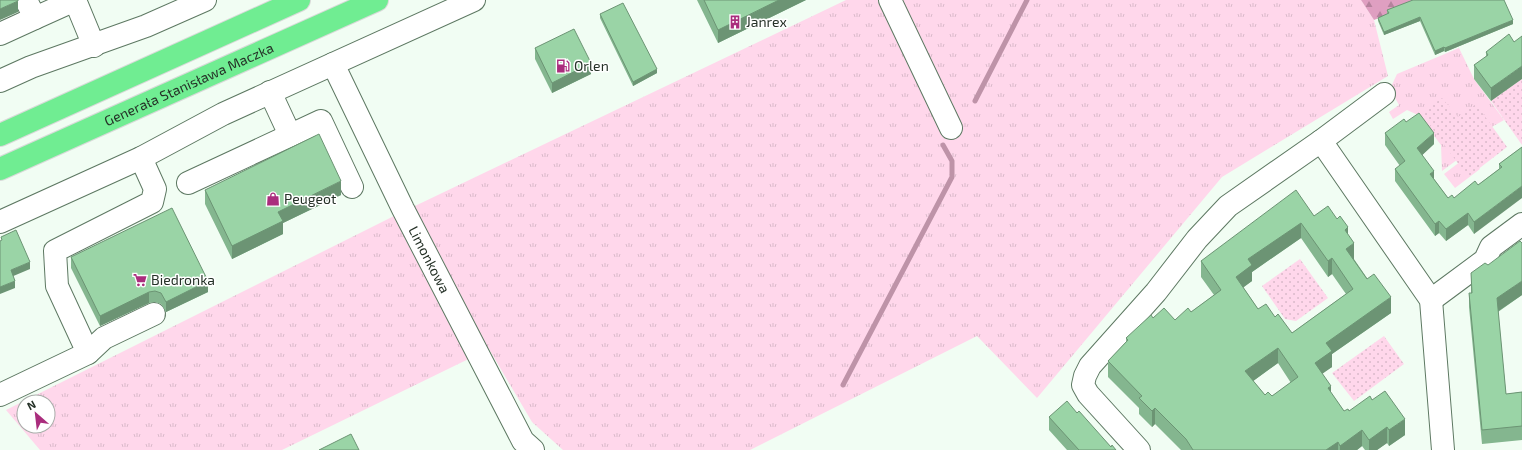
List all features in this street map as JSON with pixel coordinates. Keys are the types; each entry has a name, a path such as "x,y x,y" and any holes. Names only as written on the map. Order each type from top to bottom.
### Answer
{"highway":[{"path":"0,135 299,0"},
{"name":"Generała Stanisława Maczka","path":"0,169 377,0"}],"street":[{"path":"0,34 30,9 75,0 94,46"},
{"path":"0,81 31,67 94,46 146,26 205,0"},
{"path":"0,222 141,158 223,114 474,0"},
{"path":"890,0 951,128"},
{"name":"Limonkowa","path":"333,64 403,209 522,447"},
{"path":"270,92 290,135"},
{"path":"1138,450 1083,385 1085,376 1090,366 1156,292 1197,238 1228,206 1321,142 1384,94"},
{"path":"188,183 321,121 352,187"},
{"path":"1321,142 1431,300 1443,450"},
{"path":"88,353 57,286 55,251 152,202 155,189 141,158"},
{"path":"1431,300 1485,260 1491,247 1522,224"},
{"path":"0,395 88,353 104,338 154,314"}],"green space":[{"path":"846,0 1361,0 1374,20 1388,76 1222,177 1037,398 977,336 750,450 563,450 532,422 489,349 282,450 40,450 26,434 56,434 56,394 38,394 394,216"},
{"path":"1361,0 1421,0 1374,20"},
{"path":"1459,48 1474,79 1504,120 1490,128 1469,151 1442,171 1441,145 1418,115 1407,110 1393,119 1389,112 1399,105 1390,89 1397,74"},
{"path":"1522,79 1522,145 1491,101"},
{"path":"1442,98 1458,117 1476,104 1507,147 1468,177 1421,113"},
{"path":"1469,155 1480,169 1455,188 1444,174"},
{"path":"1300,259 1328,298 1296,321 1285,319 1262,286"},
{"path":"1384,336 1404,364 1354,401 1332,373"},
{"path":"16,405 16,422 6,410"}],"building":[{"path":"0,0 18,0 18,1 0,9"},
{"path":"704,0 779,0 718,30"},
{"path":"1413,0 1504,0 1513,20 1435,51 1420,17 1384,32 1378,18 1389,13 1387,10"},
{"path":"623,3 657,69 633,82 600,14"},
{"name":"Orlen","path":"574,29 591,63 552,83 535,48"},
{"path":"1509,34 1514,42 1522,36 1522,66 1491,88 1474,65 1488,55 1486,52"},
{"path":"1419,113 1434,133 1417,148 1434,171 1430,174 1448,198 1452,195 1454,198 1475,181 1478,185 1502,167 1499,164 1522,147 1522,186 1474,222 1468,213 1446,229 1439,221 1435,224 1395,169 1405,161 1385,133 1404,119 1406,122"},
{"name":"Peugeot","path":"319,134 341,181 278,212 283,221 232,246 205,190"},
{"path":"1296,190 1314,216 1328,206 1337,219 1340,216 1348,227 1345,230 1354,243 1346,249 1367,279 1374,274 1391,297 1326,343 1332,351 1315,363 1331,386 1328,388 1344,411 1348,409 1349,411 1370,396 1372,400 1385,391 1405,419 1389,430 1387,427 1369,440 1362,430 1340,446 1338,442 1326,450 1193,450 1186,439 1155,408 1152,411 1139,398 1142,396 1108,361 1128,340 1126,338 1151,315 1153,318 1164,308 1175,320 1188,308 1191,312 1221,290 1201,261","holes":["1301,223 1328,261 1332,258 1353,289 1292,333 1278,314 1275,317 1266,304 1258,309 1236,277 1252,265 1248,259","1278,348 1298,377 1272,396 1268,392 1265,395 1245,371"]},
{"name":"Biedronka","path":"172,208 208,281 166,302 161,293 155,291 149,292 100,316 71,257"},
{"path":"16,230 30,262 11,270 15,281 0,287 1,237"},
{"path":"1520,241 1522,243 1522,281 1497,298 1506,394 1522,392 1522,426 1482,430 1469,293 1472,293 1471,273 1485,263 1488,265"},
{"path":"1067,401 1077,413 1079,411 1111,447 1112,445 1116,450 1079,450 1049,417"},
{"path":"351,434 359,450 319,450"}],"waterway":[{"path":"975,101 1027,0"},
{"path":"843,385 952,177 952,161 943,145"}],"place":[{"name":"Janrex","path":"735,22"},
{"name":"Orlen","path":"563,66"},
{"name":"Peugeot","path":"273,199"},
{"name":"Biedronka","path":"140,280"}]}
